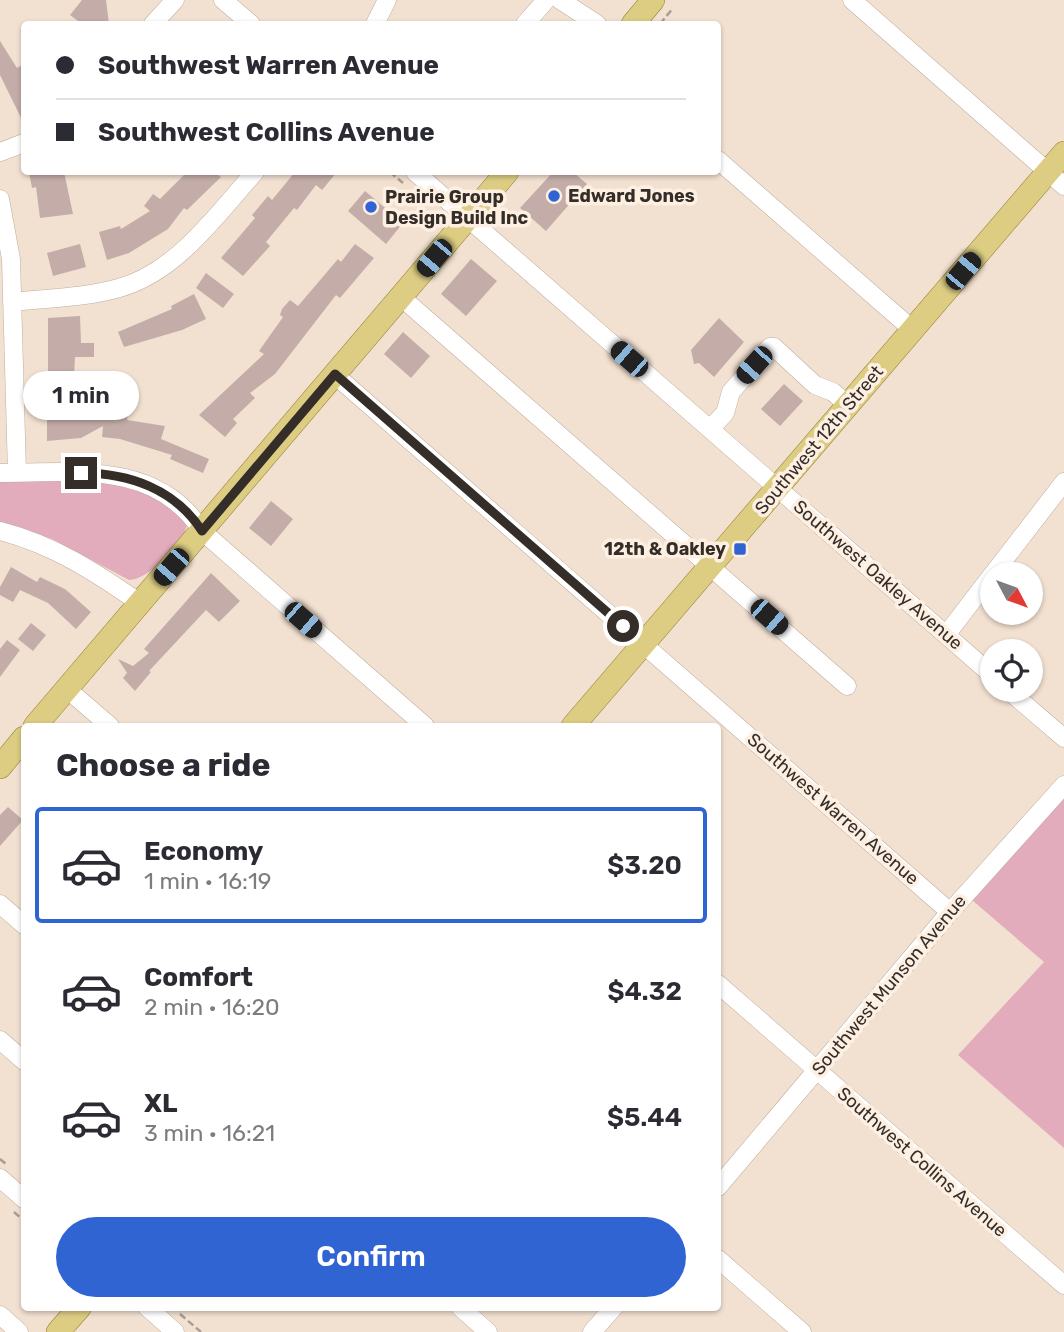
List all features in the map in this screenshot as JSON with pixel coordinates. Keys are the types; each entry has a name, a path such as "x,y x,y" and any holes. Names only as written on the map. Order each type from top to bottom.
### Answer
{"main road":[{"path":"637,21 663,4"},
{"name":"Southwest 12th Street","path":"576,723 913,330 1056,179 1064,153"},
{"path":"38,723 504,175"},
{"path":"0,767 21,742"},
{"path":"58,1332 76,1311"}],"street":[{"path":"156,21 175,0"},
{"path":"223,0 248,21"},
{"path":"377,21 387,0"},
{"path":"528,21 546,0"},
{"path":"560,0 592,21"},
{"path":"852,0 1056,179"},
{"path":"0,152 21,144"},
{"path":"721,163 913,330"},
{"path":"12,302 104,292 122,288 154,272 188,246 252,175"},
{"name":"Southwest Oakley Avenue","path":"418,175 980,665"},
{"path":"0,199 11,259 8,473 103,473 140,481 180,505 202,531 422,723"},
{"path":"401,297 847,686"},
{"path":"710,429 724,414 730,392 770,347 774,347 815,385 833,391 849,406"},
{"name":"Southwest Warren Avenue","path":"335,374 950,912"},
{"path":"1003,562 1064,482"},
{"path":"0,531 28,538 72,558 140,603"},
{"path":"946,635 980,592"},
{"path":"67,689 107,723"},
{"path":"1022,702 1064,738"},
{"name":"Southwest Munson Avenue","path":"721,1183 950,912 1064,786"},
{"path":"0,904 21,922"},
{"name":"Southwest Collins Avenue","path":"721,988 1064,1285"},
{"path":"0,1040 21,1058"},
{"path":"0,1178 21,1196"},
{"path":"721,1262 802,1332"},
{"path":"151,1311 175,1332"},
{"path":"464,1311 488,1332"},
{"path":"592,1332 610,1311"},
{"path":"0,1315 19,1332"}],"path":[{"path":"177,1311 201,1332"}],"shaded area":[{"path":"71,480 120,485 149,495 187,525 184,533 164,560 146,574 129,580 52,539 0,523 0,482"},
{"path":"1064,798 1064,1148 958,1055 1044,962 972,900"}],"building":[{"path":"82,0 106,0 109,21 78,21 70,15"},
{"path":"0,41 17,68 21,66 21,118 0,75"},
{"path":"30,175 65,175 73,214 40,218 36,187 32,188"},
{"path":"184,175 221,177 187,210 184,208 168,229 129,253 107,260 99,232 120,226 121,229 150,211 144,206 153,194 160,199"},
{"path":"293,175 334,175 322,190 316,185 297,210 294,208 266,242 270,246 243,276 221,258 255,218 252,215 268,196 272,200"},
{"name":"Edward Jones","path":"550,175 576,175 587,184 546,231 520,208"},
{"path":"365,191 403,223 386,244 348,211"},
{"path":"80,244 86,267 53,276 47,253"},
{"path":"355,244 374,258 340,298 336,295 275,374 250,393 255,398 233,419 237,423 225,437 199,415 264,354 259,351 283,317 280,315 282,309 290,300 298,306 338,259 341,262"},
{"path":"471,259 497,281 466,316 441,294"},
{"path":"206,273 234,294 223,308 196,288"},
{"path":"194,294 206,319 182,330 124,347 118,332 172,309 171,306"},
{"path":"80,316 81,343 94,343 94,357 75,357 74,379 48,378 48,318"},
{"path":"719,318 744,342 714,377 699,363 694,364 691,350"},
{"path":"403,332 430,356 411,378 384,354"},
{"path":"784,384 803,401 780,426 761,409"},
{"path":"113,393 131,393 127,420 165,426 161,439 209,459 203,473 170,459 172,455 120,439 102,437 103,426 81,438 47,441 47,406 68,406 68,414 105,413 111,408"},
{"path":"271,501 293,519 271,546 249,528"},
{"path":"11,567 37,582 40,577 65,589 91,612 76,629 48,603 20,590 13,602 0,595 0,587"},
{"path":"211,573 240,601 219,622 206,610 149,671 151,672 135,691 123,678 127,673 118,659 133,666 149,653 144,649"},
{"path":"31,623 46,635 33,651 18,639"},
{"path":"7,640 20,650 0,677 0,649"},
{"path":"8,807 21,818 21,822 0,846 0,815"}],"place":[{"name":"Edward Jones","path":"554,196"},
{"name":"Prairie Group Design Build Inc","path":"371,207"},
{"name":"12th & Oakley","path":"740,549"}],"route":[{"path":"81,473 103,473 140,481 180,505 192,515 202,531 335,374 623,626"}]}
